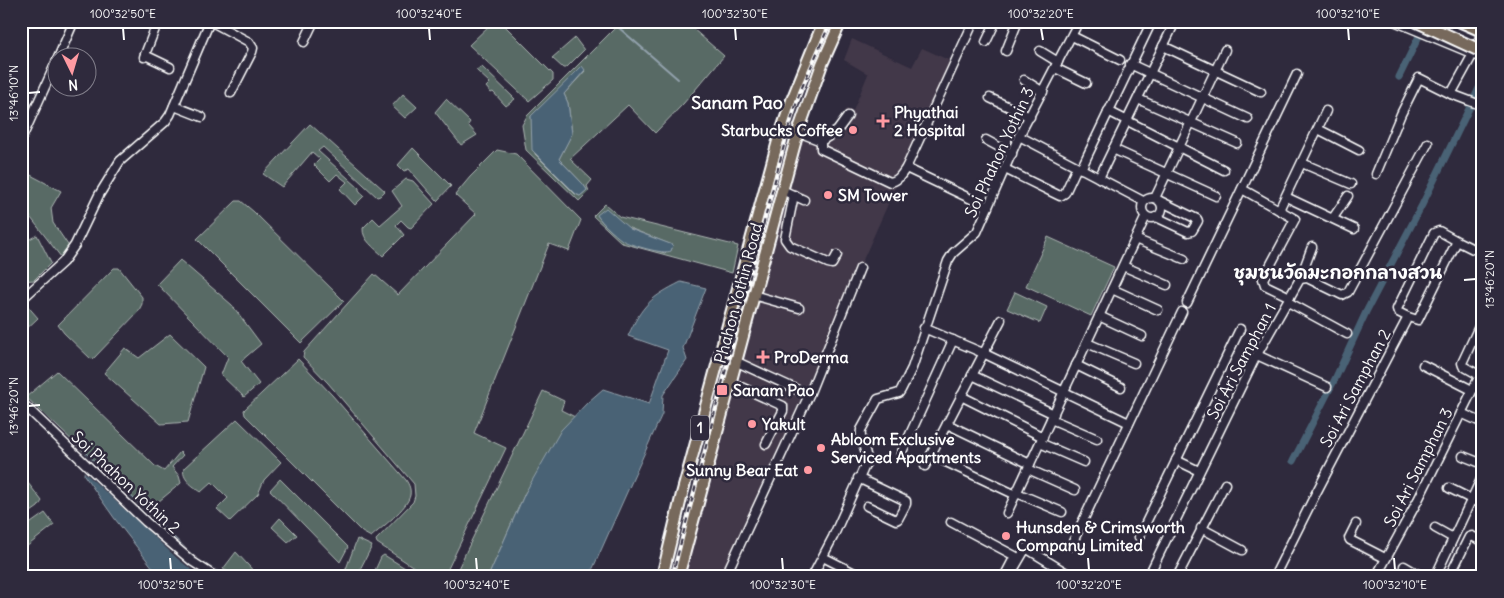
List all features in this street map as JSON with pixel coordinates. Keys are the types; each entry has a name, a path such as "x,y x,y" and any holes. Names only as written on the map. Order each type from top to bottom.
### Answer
{"highway":[{"path":"1416,21 1478,53"},
{"path":"1460,21 1483,31"}],"main road":[{"name":"Phahon Yothin Road","path":"662,577 682,494 784,121 824,21"},
{"name":"Phahon Yothin Road","path":"678,577 798,132 822,64 841,21"},
{"path":"740,280 756,284"}],"street":[{"path":"62,48 74,21"},
{"path":"158,21 144,56 170,67"},
{"path":"21,300 63,262 75,244 99,194 120,161 165,122 174,106 210,21 248,42 253,48 231,93"},
{"path":"304,42 314,21"},
{"path":"821,141 821,149 890,182 895,181 906,168 974,21"},
{"path":"986,42 996,21"},
{"path":"1006,51 1018,21"},
{"name":"Soi Phahon Yothin 3","path":"812,577 867,460 860,435 861,430 878,399 899,393 901,390 912,368 948,261 953,253 977,232 1020,136 1079,21"},
{"path":"1005,169 1060,196 1065,193 1152,21"},
{"path":"1394,21 1478,53 1483,58"},
{"path":"1099,178 1173,26"},
{"path":"1451,94 1478,53 1483,31"},
{"path":"1072,36 1120,60"},
{"path":"1164,46 1261,92"},
{"path":"1156,217 1162,209 1157,199 1167,173 1225,50"},
{"path":"1040,51 1057,65 1086,83"},
{"path":"1130,64 1248,119"},
{"path":"1187,303 1297,74"},
{"path":"1376,174 1401,114 1419,78 1451,94 1483,106"},
{"path":"21,140 48,80"},
{"path":"1024,80 1043,92"},
{"path":"990,98 1030,117"},
{"path":"1138,99 1237,143"},
{"path":"174,106 202,117"},
{"path":"1108,111 1224,170"},
{"path":"1279,210 1326,111"},
{"path":"821,141 837,131 848,116"},
{"path":"1318,129 1359,150"},
{"path":"798,132 821,141"},
{"path":"1020,136 1143,201"},
{"path":"986,140 1012,154"},
{"path":"1300,279 1307,278 1342,295 1348,292 1428,143"},
{"path":"1113,150 1216,196"},
{"path":"1302,163 1351,184"},
{"path":"906,168 988,207"},
{"path":"1242,189 1295,219 1263,279 1265,285 1347,334"},
{"path":"782,190 804,200"},
{"path":"794,195 785,239 790,246 832,264 837,255"},
{"path":"1333,218 1348,196"},
{"path":"1286,197 1354,228"},
{"path":"1149,198 1157,199 1198,221 1192,231 1188,232 1156,217 1146,216 1141,208 1143,201 1149,198"},
{"path":"1007,513 1146,216"},
{"path":"1408,317 1398,312 1397,308 1434,233 1439,232 1473,248"},
{"path":"1135,239 1184,260"},
{"name":"Soi Ari Samphan 2","path":"1274,577 1315,494 1408,317 1416,321 1419,319 1457,241"},
{"name":"Soi Ari Samphan 1","path":"1148,577 1257,355 1300,279 1312,247"},
{"path":"1123,266 1167,285"},
{"path":"725,577 809,395 860,268"},
{"path":"1112,289 1158,310"},
{"path":"753,295 799,308"},
{"path":"1071,546 1182,312"},
{"path":"1099,316 1142,336"},
{"path":"1481,372 1463,366 1462,363 1483,318"},
{"path":"925,466 1001,320"},
{"path":"924,328 983,353 1129,423"},
{"path":"1138,536 1240,329"},
{"path":"901,454 953,340"},
{"path":"1087,342 1134,363"},
{"path":"1257,355 1327,386"},
{"path":"735,361 800,391"},
{"path":"1076,365 1122,387"},
{"path":"1424,365 1472,390"},
{"name":"Soi Ari Samphan 3","path":"1376,577 1418,500 1481,372"},
{"path":"972,375 1097,439"},
{"path":"730,382 783,406 783,411 766,444"},
{"path":"961,396 1084,462"},
{"name":"Soi Phahon Yothin 2","path":"21,402 146,522 193,562 216,577"},
{"path":"1461,413 1483,423"},
{"path":"947,424 1075,490"},
{"path":"931,455 1016,494 1062,512"},
{"path":"1463,456 1483,464"},
{"path":"1176,460 1199,471"},
{"path":"1435,577 1483,475"},
{"path":"858,478 906,501 896,520 867,506"},
{"path":"1176,577 1225,484"},
{"path":"1449,488 1483,505"},
{"path":"951,522 1015,556 1008,574"},
{"path":"1356,524 1349,538 1350,540 1385,558"},
{"path":"1201,528 1242,550"},
{"path":"1435,528 1453,538"},
{"path":"1449,577 1469,537 1472,536 1483,542"},
{"path":"1008,574 1026,548 1073,577"},
{"path":"823,557 862,577"},
{"path":"1404,566 1423,577"}],"shaded area":[{"path":"852,39 912,67 922,48 955,63 897,184 721,577 682,577 800,143 805,131 818,138 833,132 846,109 853,111 868,74 844,60"}],"green space":[{"path":"494,21 500,21 553,74 553,80 529,101 469,45"},
{"path":"622,21 684,21 724,56 655,133 628,105 570,159 592,180 587,186 589,191 579,201 526,150 522,125 527,116","holes":["585,71 564,94 568,103 572,133 559,159 587,190 580,196 575,194 535,154 531,116"]},
{"path":"575,38 584,50 566,68 563,68 552,58"},
{"path":"482,67 515,99 506,106 493,92 491,93 486,87 490,83 476,70"},
{"path":"403,94 417,107 405,118 392,106"},
{"path":"446,99 470,122 468,125 477,135 461,145 435,112"},
{"path":"310,124 385,191 377,197 323,147 318,151 359,188 364,196 355,205 340,189 347,182 337,174 330,181 314,165 320,159 312,152 282,187 263,174"},
{"path":"413,148 451,186 437,201 409,169 404,171 398,165"},
{"path":"497,150 516,154 581,220 569,251 549,244 474,433 506,448 444,577 429,577 377,543 376,540 413,502 415,496 414,484 328,383 303,357 304,352 374,274 398,295 476,214 455,195"},
{"path":"21,170 61,191 51,208 53,223 70,248 61,257 21,205"},
{"path":"406,179 413,181 434,204 411,228 401,220 396,225 404,235 383,256 367,240 363,228 373,218 380,225 402,206 392,191"},
{"path":"236,201 241,201 254,212 344,301 301,343 197,239"},
{"path":"605,204 620,217 738,246 732,273 622,243 593,216","holes":["597,215 672,245 665,253 636,244 618,236"]},
{"path":"37,235 51,263 34,280 21,281 21,244"},
{"path":"1048,237 1114,267 1091,316 1026,286"},
{"path":"180,260 232,305 261,344 241,361 259,384 244,397 221,375 228,357 157,284"},
{"path":"114,268 119,268 142,297 142,304 138,312 91,359 58,325"},
{"path":"1015,292 1047,307 1040,323 1007,309"},
{"path":"25,303 38,318 21,334 21,306"},
{"path":"170,334 204,367 188,422 161,424 104,373 125,348 139,358"},
{"path":"298,359 332,395 409,485 410,495 404,506 371,537 362,532 245,415 244,410"},
{"path":"57,371 155,466 164,471 180,452 183,455 172,467 179,476 181,483 147,511 26,397"},
{"path":"543,391 564,401 561,410 575,417 525,493 488,577 454,577"},
{"path":"237,419 281,462 264,480 258,494 230,521 217,509 228,498 212,482 201,492 188,482 184,476 184,468"},
{"path":"21,474 42,501 38,507 21,519"},
{"path":"280,479 348,547 340,562 270,490"},
{"path":"45,513 54,525 21,551 21,530"},
{"path":"280,518 297,535 288,542 272,527"},
{"path":"357,539 372,546 356,577 343,577"},
{"path":"236,552 259,577 238,577 223,569"},
{"path":"384,555 418,577 372,577 381,557"}],"water":[{"path":"582,66 585,70 564,94 568,103 572,134 559,159 587,190 580,196 532,150 531,116"},
{"path":"606,208 630,229 673,245 671,251 655,251 622,240 597,215"},
{"path":"681,282 706,288 683,348 687,360 663,395 662,414 589,577 488,577 525,493 561,430 603,389 649,404 668,350 628,336 643,309 662,292"},
{"path":"86,453 195,557 229,577 160,577 84,475"}],"pier":[{"path":"84,452 175,539 199,558 229,577 201,577 178,559 82,470"}],"waterway":[{"path":"618,27 678,79"},
{"path":"1399,77 1419,36"},
{"path":"1293,461 1483,80"}],"railway":[{"path":"672,577 788,130 800,92 831,21"}],"place":[{"name":"Phyathai 2 Hospital","path":"883,121"},
{"name":"Starbucks Coffee","path":"853,130"},
{"name":"SM Tower","path":"828,195"},
{"name":"ProDerma","path":"763,357"},
{"name":"Sanam Pao","path":"722,390"},
{"name":"Yakult","path":"752,424"},
{"name":"Abloom Exclusive Serviced Apartments","path":"821,448"},
{"name":"Sunny Bear Eat","path":"808,470"},
{"name":"Hunsden & Crimsworth Company Limited","path":"1006,536"}],"district":[{"name":"Sanam Pao","path":"737,103"},
{"name":"ชุมชนวัดมะกอกกลางสวน","path":"1338,273"}]}
